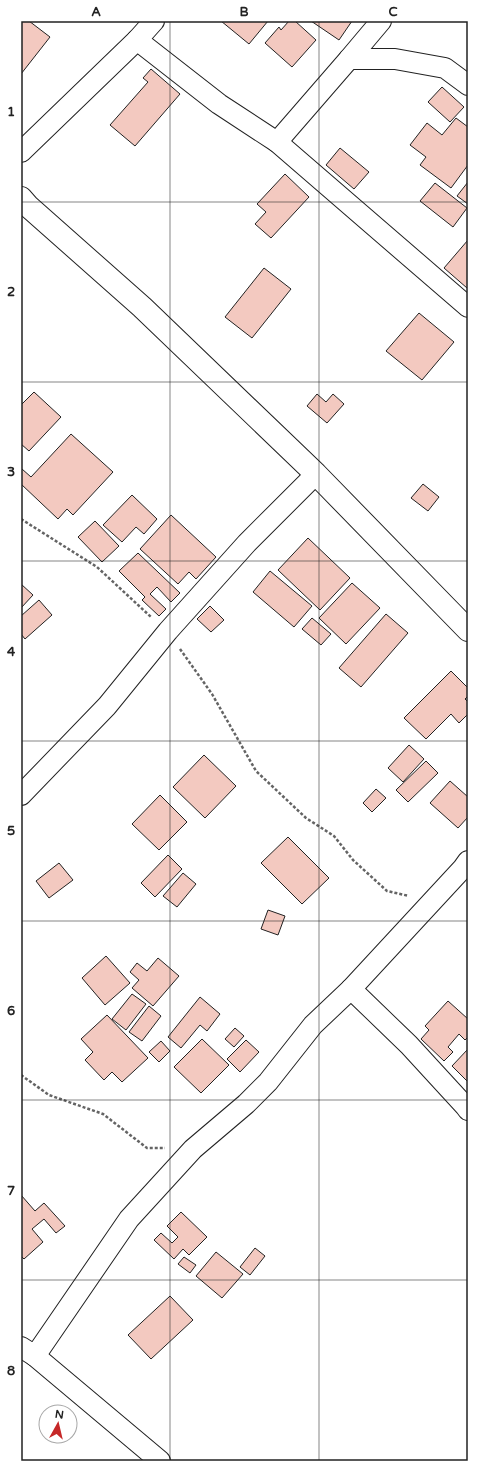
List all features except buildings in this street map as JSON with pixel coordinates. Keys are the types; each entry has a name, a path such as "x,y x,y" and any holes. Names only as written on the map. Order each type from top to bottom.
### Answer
{"main road":[{"path":"23,206 142,307 316,474 468,630"}],"street":[{"path":"21,152 137,40 154,21"},
{"path":"277,142 381,21"},
{"path":"137,40 220,104 277,142 468,307"},
{"path":"349,59 395,60 445,68 468,85"},
{"path":"21,795 107,706 168,631 247,543 316,474"},
{"path":"160,1461 28,1352 129,1219 193,1148 246,1104 268,1082 313,1025 351,989 468,861"},
{"path":"351,989 409,1045 468,1110"}],"path":[{"path":"21,519 96,568 168,631 212,694 256,771 306,818 334,836 353,860 387,891 431,902"},
{"path":"21,1075 49,1096 103,1114 146,1148 193,1148"}]}
